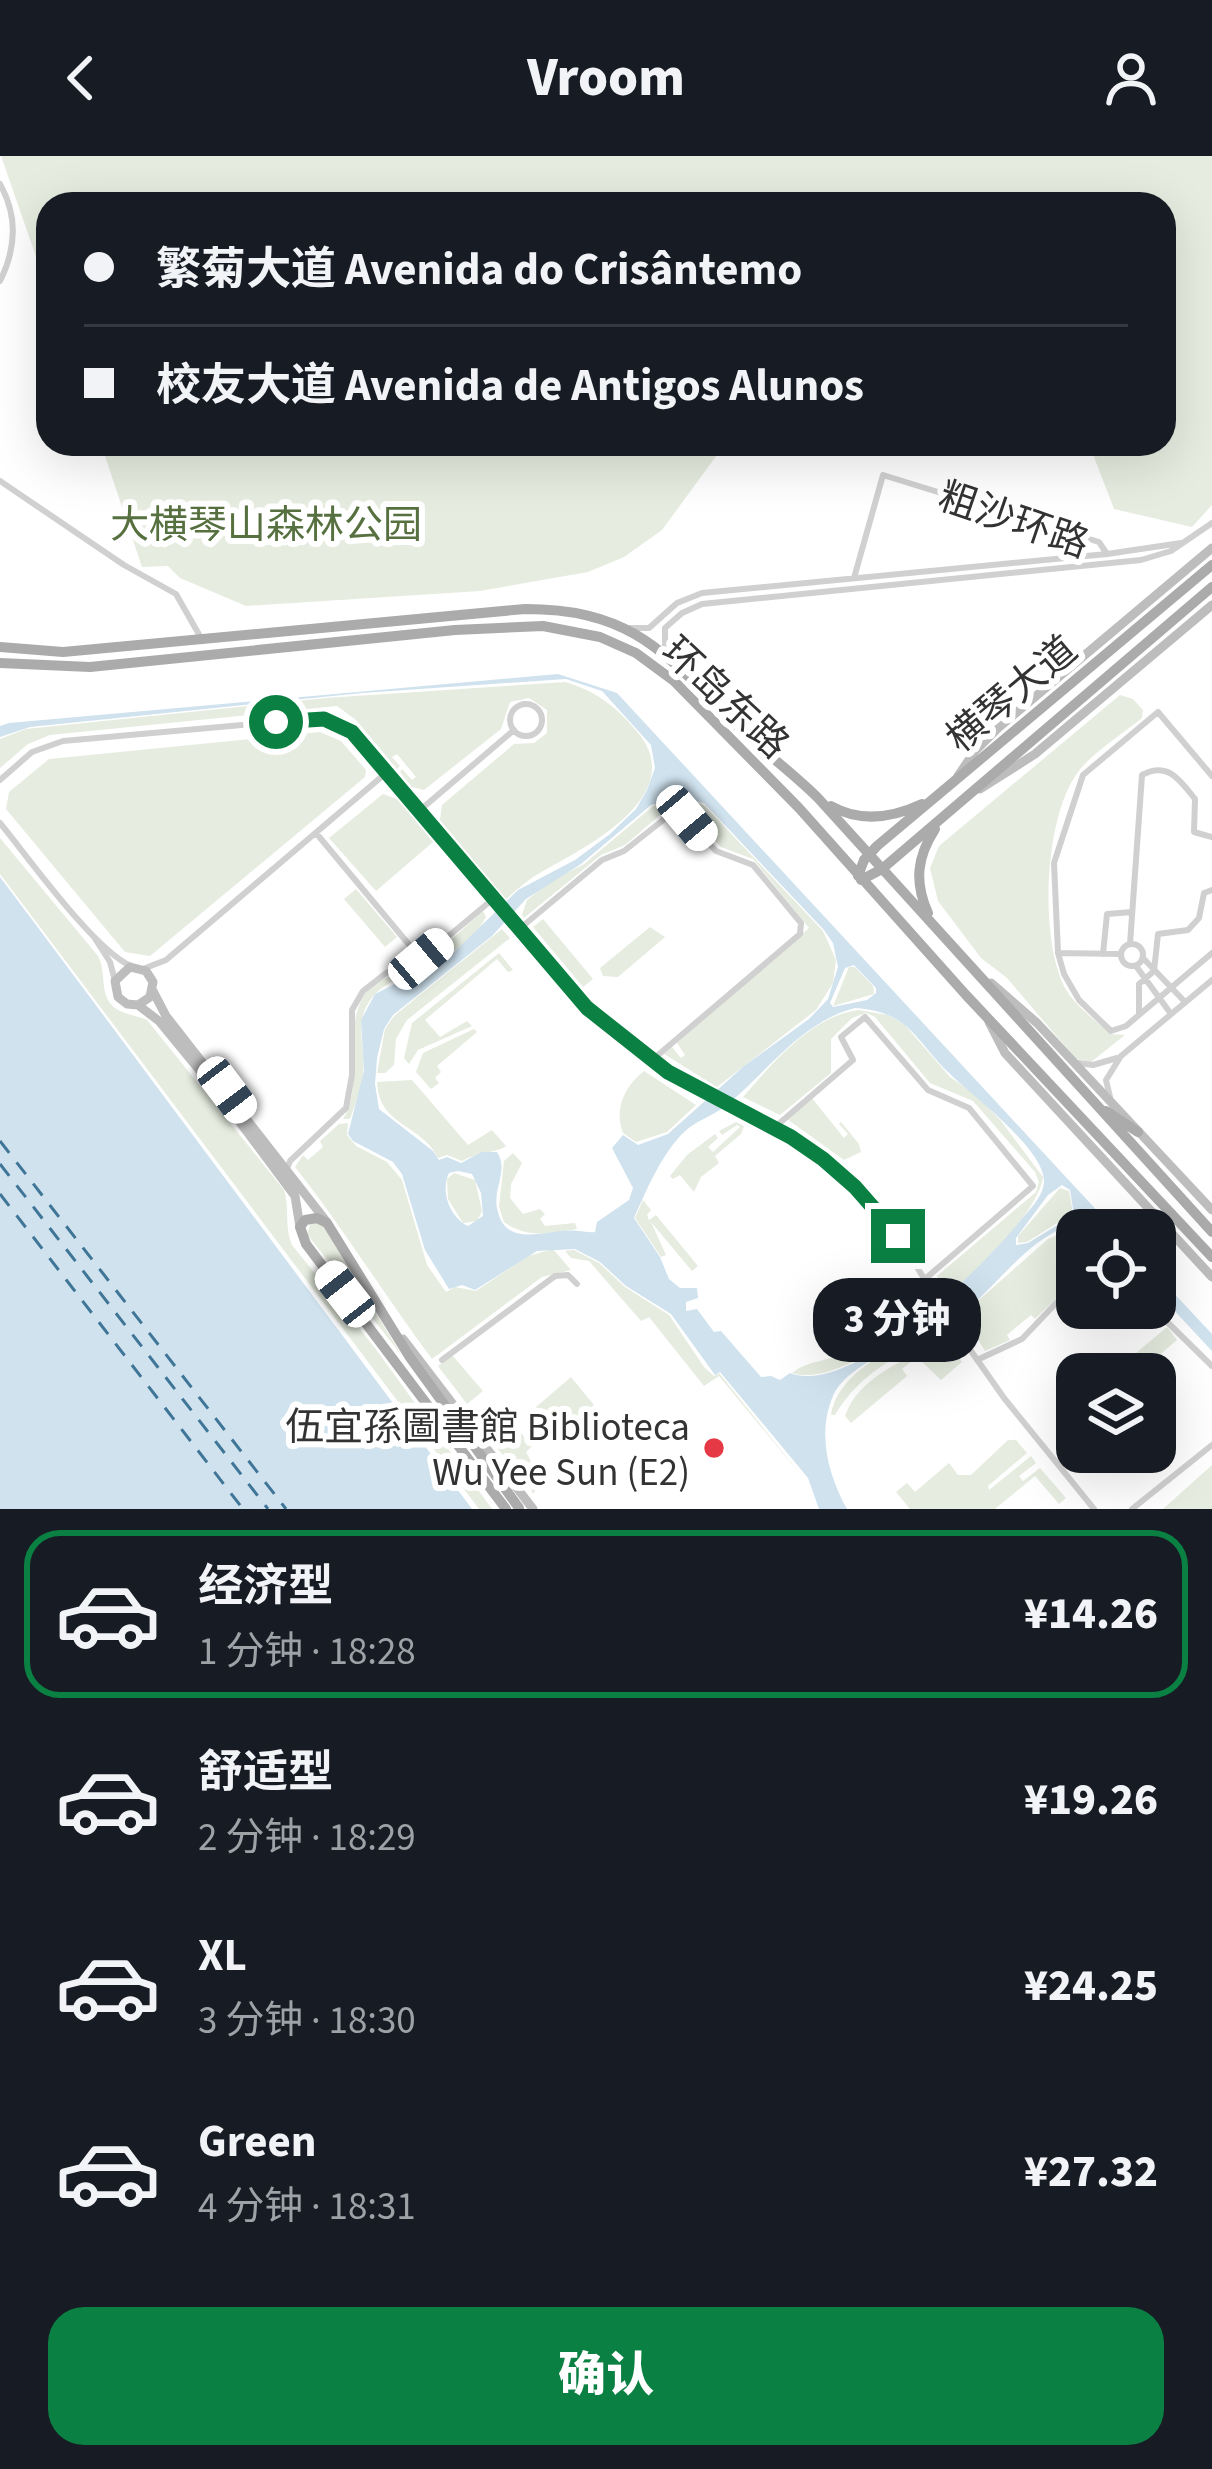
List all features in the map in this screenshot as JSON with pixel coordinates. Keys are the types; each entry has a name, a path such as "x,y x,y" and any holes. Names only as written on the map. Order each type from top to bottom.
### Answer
{"main road":[{"path":"957,778 998,728 1212,548"},
{"name":"横琴大道","path":"860,878 868,854 1212,565"},
{"name":"横琴大道","path":"860,878 881,869 1212,587"},
{"path":"1122,639 1154,597"},
{"path":"964,798 1035,754 1212,605"},
{"name":"环岛东路","path":"0,647 63,652 558,610 626,628 666,655 818,798 1212,1232"},
{"path":"454,616 450,625 455,631"},
{"path":"1145,660 1177,616"},
{"name":"环岛东路","path":"0,662 90,667 543,626 600,637 636,653 674,681 799,808 1212,1257"},
{"path":"818,798 841,812 874,818 901,813 938,795 938,807 948,812 922,852 918,872 924,905 941,935 926,939 927,952"},
{"path":"503,1509 306,1244 295,1196 159,1022 118,997 115,981 122,970 139,968 166,1016 327,1223 409,1356 518,1508"},
{"path":"976,973 1004,992 1212,1210"},
{"path":"138,1005 153,987"},
{"path":"987,1017 1005,1053 1212,1277"},
{"path":"1088,1099 1138,1132"},
{"path":"300,1227 311,1217 327,1223"},
{"path":"392,1325 533,1509"}],"street":[{"path":"0,184 10,204 14,230 10,260 0,281"},
{"path":"0,256 10,260"},
{"name":"粗沙环路","path":"854,578 883,475 1099,542 1107,554"},
{"path":"0,481 180,597 202,640"},
{"path":"666,655 665,628 702,604 1141,560 1185,543 1212,523"},
{"path":"626,628 649,628 677,603 694,595 1185,543"},
{"path":"519,706 533,706 540,712 541,726 536,733 522,735 514,730 511,717 519,706"},
{"path":"1212,776 1158,712 1083,776 1054,863 1058,953 1069,986 1111,1031 1121,1030 1212,953"},
{"path":"0,780 32,752 63,741 317,718 345,727 587,1008 651,1061 811,1150 855,1187 891,1226 976,1360 1094,1509"},
{"path":"418,811 514,730"},
{"path":"1058,953 1120,954 1130,944 1142,775 1162,769 1172,772 1195,799 1192,828 1198,836 1212,837"},
{"path":"153,987 166,960 386,772"},
{"path":"516,927 668,815 687,818 716,851 752,865 801,922 797,939 651,1061"},
{"path":"0,824 119,960 139,968 166,960"},
{"path":"316,832 421,959"},
{"path":"1139,1015 1139,984 1154,971 1158,934 1188,930 1198,918 1204,892 1212,890"},
{"path":"278,1158 287,1161 296,1156 335,1123 349,1100 352,1010 375,980 421,959 494,900"},
{"path":"1103,954 1107,914 1132,912"},
{"path":"92,932 115,981"},
{"path":"1130,944 1141,948 1143,958 1185,1002"},
{"path":"1120,954 1125,964 1136,966 1172,1014"},
{"path":"1136,966 1143,958"},
{"path":"1074,1063 1093,1065 1120,1056 1212,980"},
{"path":"774,1128 854,1060 841,1039 862,1018 871,1022 928,1090 959,1100 973,1113 1031,1181 1032,1189 926,1279"},
{"path":"1114,1106 1106,1080 1120,1056"},
{"path":"287,1170 296,1156"},
{"path":"438,1381 442,1360 555,1276 568,1275 578,1284"},
{"path":"976,1360 1022,1339 1056,1303"},
{"path":"1175,1329 1212,1366"},
{"path":"422,1360 442,1360"},
{"path":"1132,1509 1212,1445"}],"green space":[{"path":"1,156 1212,156 1212,505 1192,527 1114,509 1094,456 1176,456 1176,192 36,192 36,257"},
{"name":"大横琴山森林公园","path":"105,456 716,456 662,530 624,557 588,572 480,591 246,606 180,578 168,566 142,567"},
{"path":"565,682 597,696 631,725 651,757 651,778 626,817 506,899 440,820 442,805 514,744 534,743 547,733 547,710 529,698 510,702 501,729 424,790 412,787 400,772 402,769 412,780 416,777 397,754 392,757 400,766 397,769 356,720 337,706 50,735 28,744 0,768 0,739 26,729 326,698"},
{"path":"1120,695 1133,699 1143,710 1142,718 1078,772 1058,818 1049,878 1051,939 1065,988 1111,1034 1125,1035 1091,1062 1076,1059 1007,978 981,958 938,901 930,868 939,846"},
{"path":"320,732 341,741 366,770 365,777 150,956 125,952 6,809 9,792 49,759"},
{"path":"383,794 397,799 433,842 376,891 329,838"},
{"path":"670,800 705,806 823,931 836,960 833,983 816,1010 717,1087 664,1054 672,1047 681,1058 685,1055 677,1043 809,928 753,859 721,847 691,814 677,807 666,810 625,845 601,855 524,918 522,915 527,900 551,881 584,864 652,807"},
{"path":"0,838 98,956 107,999 121,1012 147,1020 284,1190 292,1245 375,1348 492,1509 479,1509 0,874"},
{"path":"356,889 397,937 385,947 344,899"},
{"path":"483,911 486,917 458,948 393,981 369,1002 362,1019 361,1086 350,1119 343,1119 353,1090 354,1028 362,999 382,980 425,961"},
{"path":"543,919 593,979 583,987 533,927"},
{"path":"650,927 665,937 618,977 603,976 600,968"},
{"path":"502,929 510,938 407,1020 396,1039 394,1065 377,1073 385,1029 394,1016"},
{"path":"499,953 513,970 508,972 497,959 425,1020 440,1037 467,1021 472,1026 418,1050 409,1064 404,1058 412,1023"},
{"path":"849,967 855,967 873,986 874,994 833,1006"},
{"path":"858,1010 888,1015 904,1024 950,1077 1001,1121 1043,1177 1039,1191 1018,1224 947,1295 937,1276 1036,1192 1039,1182 973,1101 930,1083 875,1017 866,1013 852,1018 831,1039 831,1073 780,1115 743,1097 808,1032"},
{"path":"474,1029 477,1032 437,1066 439,1083 431,1089 416,1072 423,1053"},
{"path":"644,1071 696,1105 667,1132 636,1142 623,1133 620,1107 626,1091"},
{"path":"412,1080 468,1145 492,1130 506,1146 462,1161 447,1155 438,1158 422,1138 393,1117 379,1097 377,1082"},
{"path":"811,1097 844,1138 848,1134 841,1122 861,1152 844,1160 787,1119"},
{"path":"736,1122 744,1126 741,1134 715,1156 719,1163 701,1177 694,1192 680,1175 670,1176 687,1155 715,1134 718,1138 708,1147 713,1152 740,1127 722,1135 719,1131"},
{"path":"348,1123 347,1135 356,1146 387,1162 402,1180 427,1265 446,1292 455,1287 476,1291 528,1256 553,1249 571,1270 542,1277 432,1359 295,1167 303,1155 308,1160 323,1147 320,1141 339,1124"},
{"path":"513,1153 522,1163 510,1198 523,1214 540,1209 545,1226 575,1223 577,1229 530,1233 504,1222 499,1207 504,1161"},
{"path":"454,1173 475,1180 482,1211 477,1221 463,1223 448,1199 447,1179"},
{"path":"1060,1188 1069,1191 1072,1209 1056,1209 1056,1224 1027,1242 1018,1243 1018,1236"},
{"path":"643,1200 651,1210 649,1220 656,1215 698,1266 692,1271 651,1222 666,1255 661,1257 635,1218"},
{"path":"311,1222 322,1224 402,1356 307,1234"},
{"path":"1056,1236 1056,1298 1035,1319 1031,1315 1007,1335 1010,1340 985,1351 963,1314"},
{"path":"574,1250 669,1315 704,1367 714,1376 719,1373 805,1480 719,1376 704,1386 649,1317 641,1321 589,1261 571,1258 565,1251"},
{"path":"917,1288 929,1311 883,1345 826,1372 792,1373 846,1352"},
{"path":"939,1328 944,1337 882,1366 831,1415 836,1399 858,1372 889,1351"},
{"path":"1165,1329 1177,1340 1162,1353 1136,1353"},
{"path":"947,1340 962,1362 941,1380 917,1357 902,1369 907,1376 851,1423 845,1416 851,1402 872,1380"},
{"path":"452,1355 483,1391 467,1404 438,1366"},
{"path":"571,1377 594,1405 559,1434 536,1407"},
{"path":"502,1411 532,1446 526,1452 542,1481 533,1494 526,1478 481,1427"},
{"path":"1008,1440 1016,1440 1027,1453 989,1490 1031,1456 1036,1463 1019,1476 1023,1481 1040,1468 1066,1498 1059,1504 1035,1476 995,1509 910,1509 896,1492 907,1483 915,1492 949,1463 958,1475 971,1475"},
{"path":"1212,1465 1212,1509 1163,1509"}],"water":[{"path":"558,674 617,693 1096,1209 1073,1209 1070,1190 1062,1185 1048,1195 1016,1238 1016,1245 1056,1226 1056,1232 956,1318 871,1360 842,1383 828,1410 825,1439 830,1468 847,1509 819,1509 808,1478 720,1372 715,1375 671,1314 575,1249 537,1251 475,1290 462,1285 449,1289 425,1250 402,1174 393,1162 348,1134 364,1071 361,1020 375,994 450,956 518,890 575,860 610,834 636,809 647,790 655,768 651,745 602,691 566,679 362,693 30,727 0,737 0,726","holes":["679,797 704,803 824,930 833,943 838,967 828,999 668,1134 638,1145 623,1135 612,1148 633,1188 629,1200 597,1222 595,1232 519,1234 509,1230 497,1208 502,1166 497,1152 482,1152 461,1163 447,1157 439,1160 379,1109 375,1084 384,1029 393,1015 492,936 526,899 581,864 651,805","854,965 876,993 867,1000 833,1007 830,1003 845,968","855,1008 888,1015 910,1029 1033,1154 1043,1188 978,1267 881,1348 816,1375 790,1373 780,1380 761,1377 697,1309 686,1311 686,1302 698,1298 697,1288 680,1288 669,1279 634,1218 660,1164 681,1135 727,1105 818,1024","449,1173 472,1174 481,1193 483,1216 468,1226 448,1203"]},
{"path":"0,877 48,941 472,1509 0,1509"},
{"path":"1176,1295 1212,1334 1212,1351 1176,1312"}],"ferry route":[{"path":"0,1141 286,1509"},
{"path":"0,1164 268,1509"},
{"path":"0,1194 243,1509"}],"place":[{"name":"伍宜孫圖書館 Biblioteca Wu Yee Sun (E2)","path":"714,1448"}],"route":[{"path":"276,722 324,719 352,732 587,1008 668,1072 823,1159 898,1236"}]}
